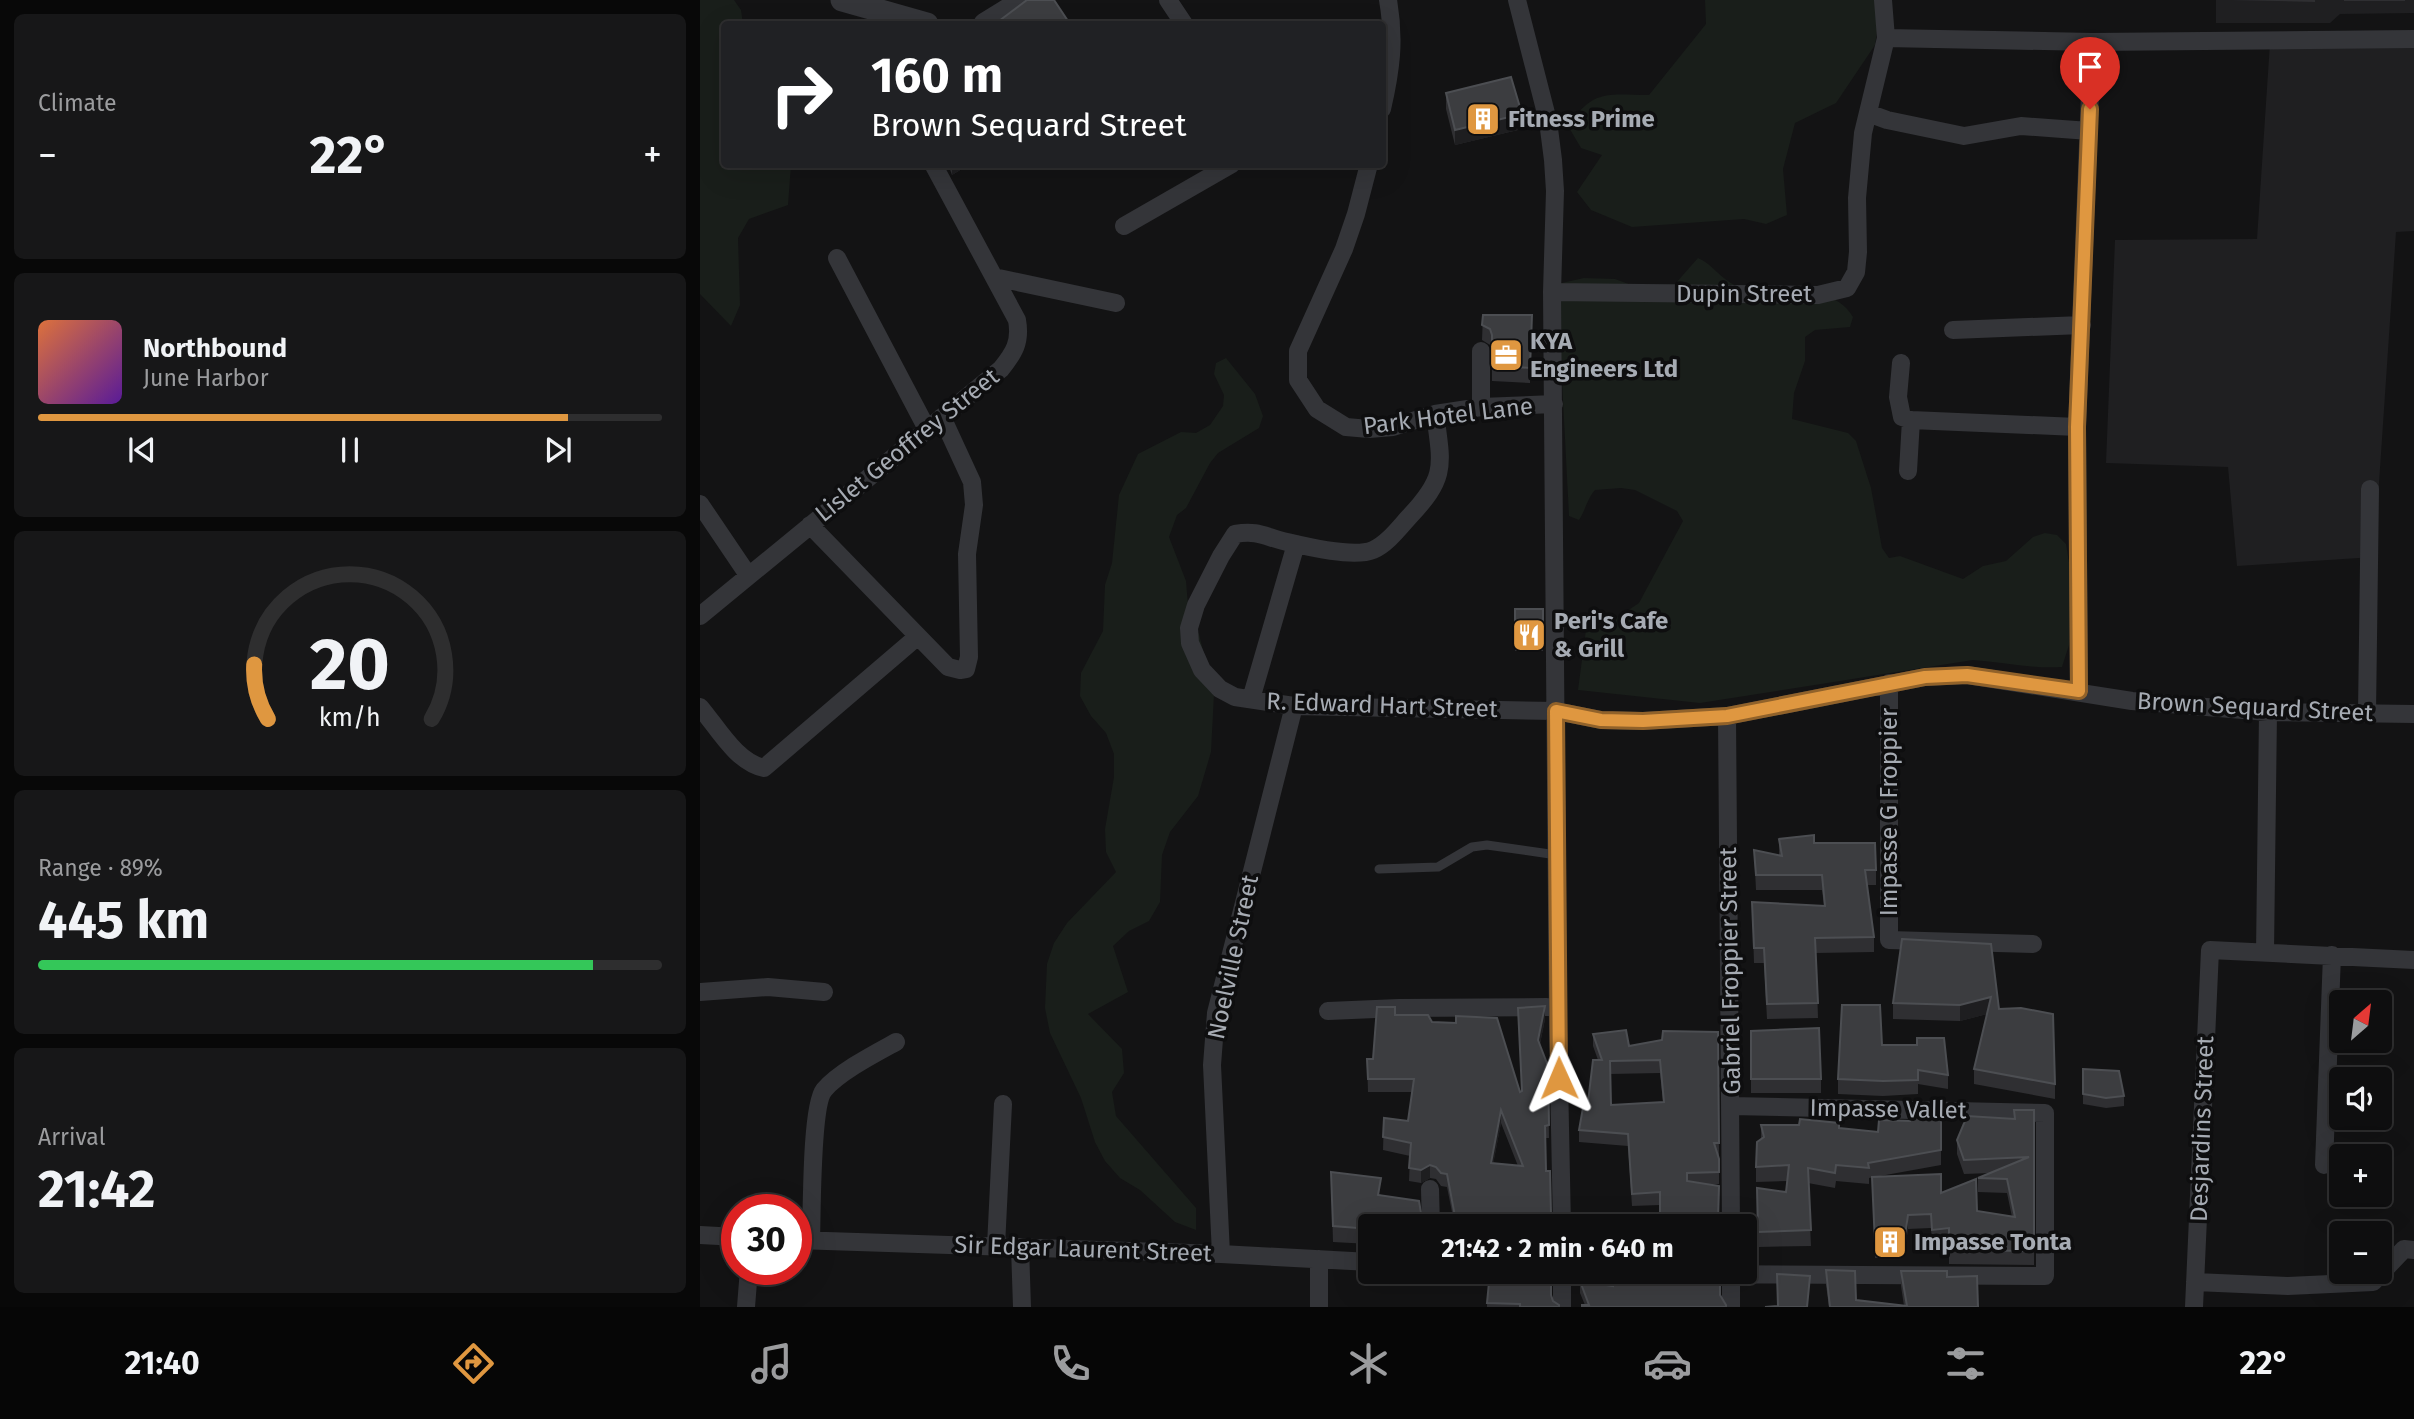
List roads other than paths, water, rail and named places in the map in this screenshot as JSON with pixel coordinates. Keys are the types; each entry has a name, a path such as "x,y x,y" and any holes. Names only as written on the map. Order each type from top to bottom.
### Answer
{"street":[{"path":"842,0 916,21"},
{"path":"990,21 1024,0"},
{"path":"1168,0 1182,21"},
{"path":"1386,92 1390,76 1393,29 1388,0"},
{"path":"1517,0 1548,121 1555,191 1552,292 1562,1214"},
{"name":"Dupin Street","path":"1552,292 1818,295 1847,288 1856,272 1857,198 1863,133 1886,38 1883,0"},
{"path":"1886,38 2092,42 2414,39"},
{"path":"2079,691 2077,427 2092,42"},
{"path":"1868,113 1887,120 1964,136 2021,126 2089,131"},
{"name":"Lislet Geoffrey Street","path":"700,616 1001,369 1013,355 1018,342 1017,320 935,168"},
{"path":"1124,226 1225,168"},
{"name":"Park Hotel Lane","path":"1368,168 1356,214 1343,249 1298,351 1298,380 1318,409 1346,427 1369,429 1393,428 1435,414 1481,407 1553,404"},
{"path":"810,525 948,667 966,669 969,657 967,554 974,505 972,482 837,258"},
{"path":"994,277 1116,303"},
{"path":"1953,330 2082,325"},
{"path":"1481,351 1481,407"},
{"path":"1901,363 1898,397 1902,417 1911,420 2077,427"},
{"path":"1251,699 1296,544 1358,552 1373,550 1395,533 1429,497 1439,476 1440,452 1435,414"},
{"path":"1908,471 1911,420"},
{"path":"2367,713 2370,489"},
{"path":"700,504 748,575"},
{"name":"R. Edward Hart Street","path":"1296,544 1252,531 1235,534 1221,556 1196,606 1189,628 1190,643 1202,670 1220,689 1235,697 1294,706 1556,711"},
{"path":"700,707 742,758 752,766 764,768 917,637"},
{"name":"Brown Sequard Street","path":"1556,711 1601,720 1643,721 1727,716 1889,683 1925,677 1967,675 2132,701 2269,712 2414,713"},
{"name":"Impasse G Froppier","path":"1889,683 1889,940 2033,944"},
{"name":"Noelville Street","path":"1221,1254 1212,1065 1216,1013 1294,706"},
{"path":"2269,712 2265,953 2414,960"},
{"name":"Gabriel Froppier Street","path":"1727,716 1731,1214"},
{"name":"Desjardins Street","path":"2194,1307 2210,950 2265,953"},
{"path":"2324,1165 2332,955"},
{"path":"700,992 768,987 824,992"},
{"path":"1328,1011 1558,1007"},
{"path":"808,1194 816,1115 823,1091 858,1063 896,1042"},
{"path":"996,1246 1003,1104"},
{"name":"Impasse Vallet","path":"1731,1106 2045,1112 2045,1276 1757,1273"},
{"path":"1430,1189 1431,1214"},
{"path":"700,1236 721,1237"},
{"name":"Sir Edgar Laurent Street","path":"812,1240 1358,1261"},
{"path":"1020,1247 1022,1307"},
{"path":"2195,1282 2288,1286 2373,1282 2404,1249 2414,1250"},
{"path":"1319,1259 1319,1307"},
{"path":"1562,1284 1562,1307"},
{"path":"1731,1284 1731,1307"},
{"path":"746,1307 748,1285"}],"lane":[{"path":"1379,869 1438,867 1472,847 1487,845 1557,855"}],"place":[{"name":"Fitness Prime","path":"1483,119"},
{"name":"KYA Engineers Ltd","path":"1506,355"},
{"name":"Peri's Cafe & Grill","path":"1529,635"},
{"name":"Impasse Tonta","path":"1890,1242"}]}
